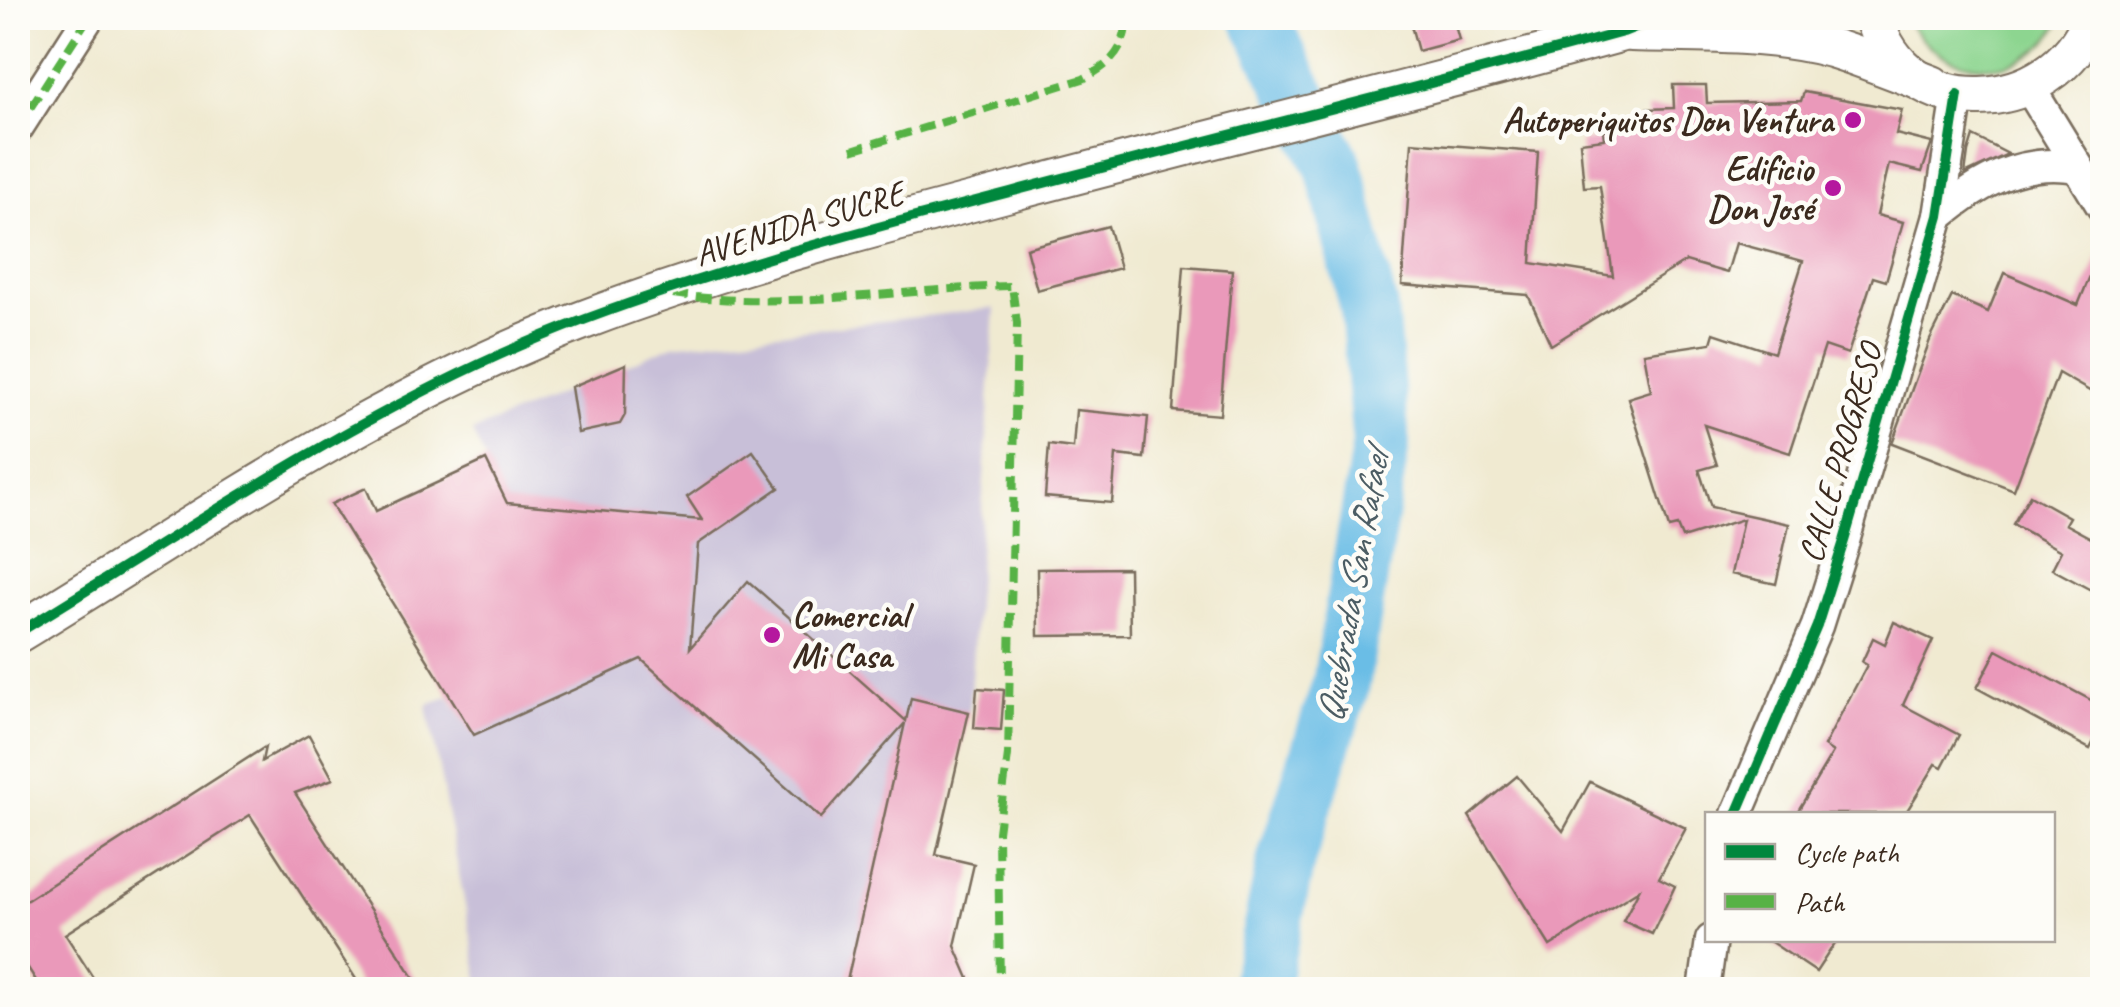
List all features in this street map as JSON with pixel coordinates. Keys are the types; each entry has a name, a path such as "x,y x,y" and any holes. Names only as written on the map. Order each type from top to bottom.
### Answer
{"street":[{"path":"18,127 88,18"},
{"path":"1874,18 1890,50 1945,90 1986,98 2030,87 2061,66 2079,45 2092,18"},
{"name":"AVENIDA SUCRE","path":"18,632 282,468 420,394 586,319 898,220 1383,97 1640,25 1831,48 1945,90"},
{"path":"2030,87 2102,206"},
{"name":"CALLE PROGRESO","path":"1737,812 1817,626 1939,216 1945,90"},
{"path":"1939,216 1994,176 2050,163 2077,167"},
{"path":"1704,990 1710,942"}],"shaded area":[{"name":"Comercial Mi Casa","path":"995,308 969,712 906,989 481,989 427,706 448,696 474,735 591,680 472,432 673,345"}],"green space":[{"path":"1906,18 2062,18 2047,40 2029,56 1985,67 1962,63 1940,53 1921,38"}],"building":[{"path":"1409,18 1453,18 1459,40 1418,51"},
{"path":"1673,85 1706,85 1707,103 1801,101 1804,92 1902,110 1896,134 1932,143 1922,172 1889,164 1877,215 1903,222 1886,281 1873,277 1848,354 1825,346 1790,453 1704,425 1717,465 1699,470 1711,507 1789,524 1776,584 1731,574 1743,519 1682,538 1677,526 1669,528 1628,398 1651,391 1644,353 1711,343 1714,333 1774,353 1803,261 1736,243 1727,273 1686,261 1551,345 1528,295 1402,285 1412,142 1538,152 1531,263 1613,276 1600,186 1584,187 1580,142 1604,139 1603,130 1650,126 1647,109 1674,108"},
{"path":"1973,136 2008,154 1965,174"},
{"path":"1108,226 1120,268 1037,290 1026,248"},
{"path":"2102,247 2102,398 2058,373 2014,490 1892,443 1930,340 1952,296 1988,312 2004,273 2078,305"},
{"path":"1184,266 1232,270 1220,415 1173,411"},
{"path":"626,364 625,415 620,424 578,433 571,387"},
{"path":"1076,410 1148,417 1144,458 1116,455 1112,503 1045,497 1049,445 1073,448"},
{"path":"753,451 779,488 698,544 690,648 748,581 906,721 911,698 969,712 936,855 974,864 955,946 974,990 845,990 905,723 821,818 641,659 474,735 331,504 366,488 376,511 486,460 507,503 702,520 687,497"},
{"path":"2030,495 2069,517 2065,524 2102,544 2102,596 2052,569 2061,551 2013,524"},
{"path":"1129,568 1130,635 1038,636 1037,569"},
{"path":"1894,622 1933,640 1903,705 1959,735 1942,767 1936,764 1906,812 1797,812 1833,752 1824,746 1867,665 1862,662 1873,638 1885,644"},
{"path":"1997,650 2102,706 2102,725 2090,749 1977,688"},
{"path":"977,688 1004,690 1001,730 974,728"},
{"path":"309,735 333,779 295,793 422,990 363,990 250,815 65,934 101,990 42,990 18,952 18,906 265,747 262,761"},
{"path":"1517,776 1563,831 1590,782 1686,828 1659,878 1675,886 1652,934 1623,921 1639,890 1550,946 1469,816"},
{"path":"1771,942 1836,942 1816,972"}],"waterway":[{"name":"Quebrada San Rafael","path":"1259,18 1334,167 1369,309 1381,444 1341,684 1286,860 1259,990"}],"marked path":[{"path":"18,127 88,18"},
{"path":"852,150 1083,79 1115,55 1127,18"},
{"path":"673,294 715,299 800,300 1012,286 1017,323 1008,755 998,832 1000,990"}],"cycle path":[{"path":"18,633 366,422 437,384 586,319 690,282 850,235 1546,53 1658,18"},
{"path":"1738,812 1817,626 1844,541 1939,216 1958,95"}],"place":[{"name":"Autoperiquitos Don Ventura","path":"1853,120"},
{"name":"Edificio Don José","path":"1833,188"},
{"name":"Comercial Mi Casa","path":"772,635"}]}
